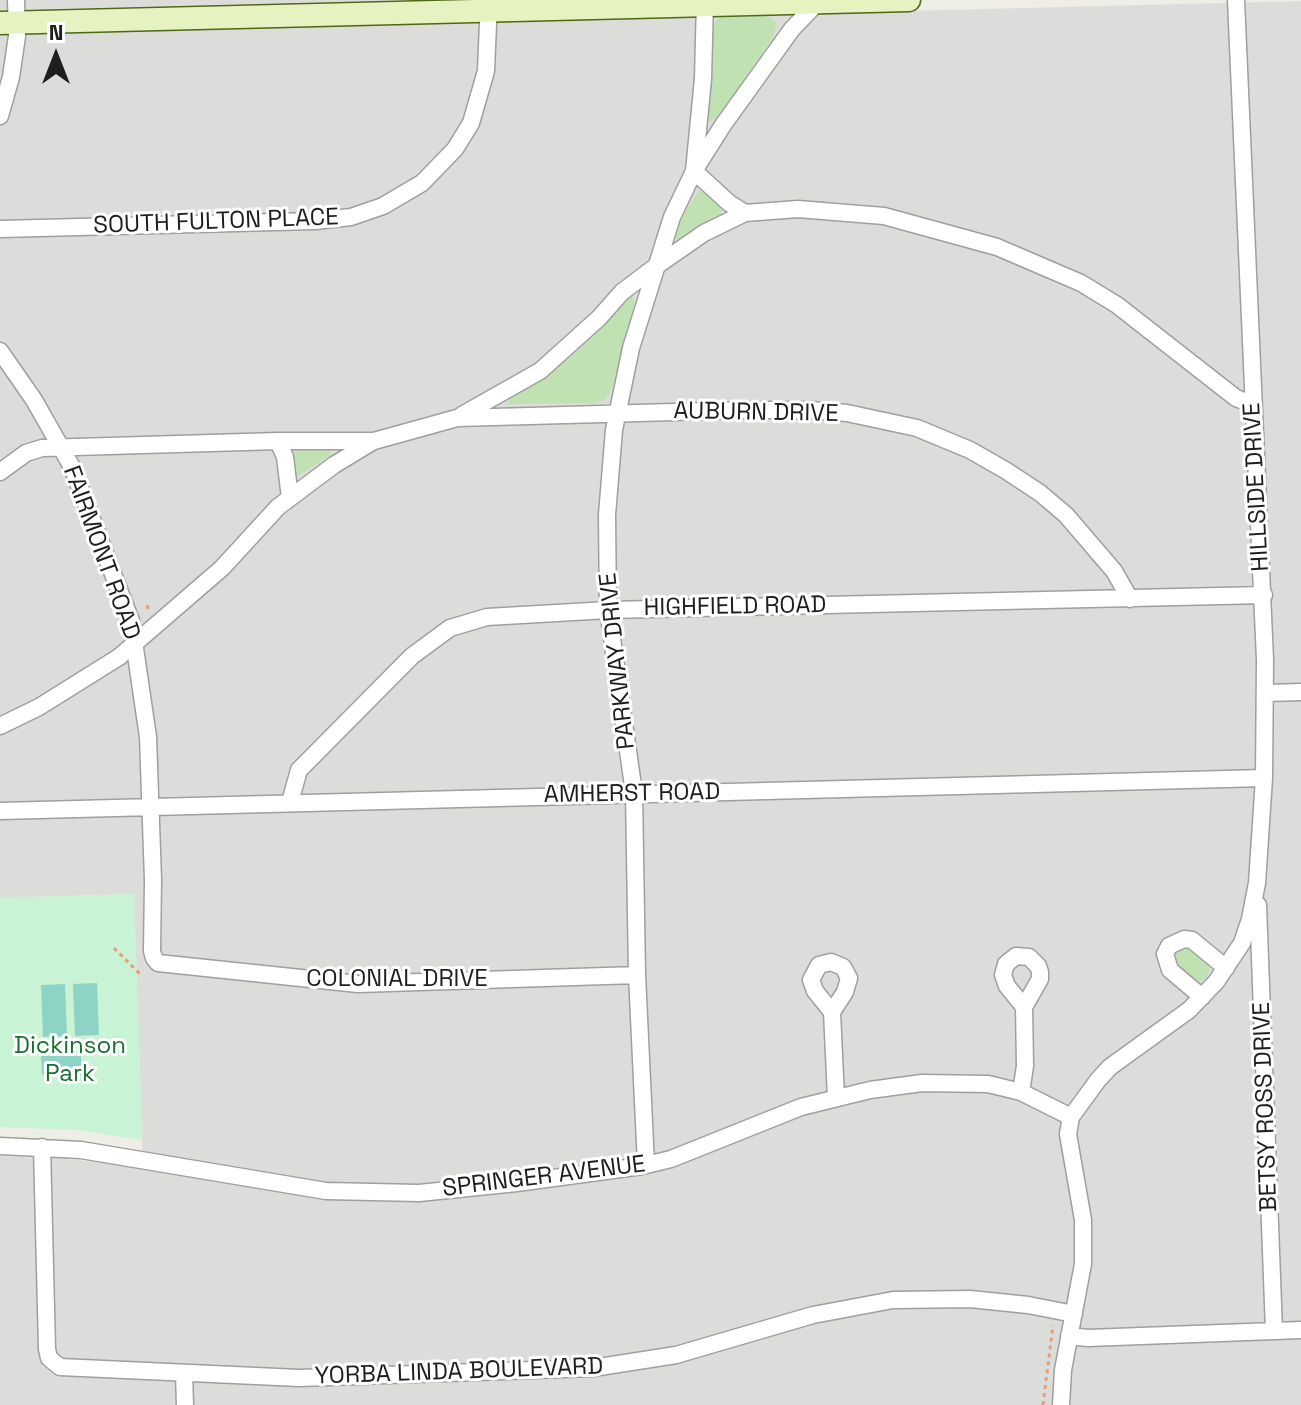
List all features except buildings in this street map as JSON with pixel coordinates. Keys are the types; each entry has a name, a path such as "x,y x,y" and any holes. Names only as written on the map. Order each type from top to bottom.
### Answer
{"street":[{"path":"0,116 11,77 11,15 909,0"},
{"name":"HILLSIDE DRIVE","path":"1071,1117 1110,1067 1202,997 1226,968 1242,943 1257,883 1264,778 1264,595 1252,404 1236,0"},
{"name":"PARKWAY DRIVE","path":"646,1165 637,975 634,793 608,610 607,515 617,413 631,348 655,267 672,217 694,171 792,29 819,1"},
{"name":"PARKWAY DRIVE","path":"694,171 703,79 706,3"},
{"name":"SOUTH FULTON PLACE","path":"0,229 315,221 351,217 383,206 422,183 464,135 476,111 486,71 489,5"},
{"path":"694,171 719,195 745,213 798,209 884,216 997,247 1081,283 1117,305 1236,398 1252,404"},
{"name":"AUBURN DRIVE","path":"457,418 540,371 599,318 622,292 704,233 745,213"},
{"name":"FAIRMONT ROAD","path":"0,351 34,400 72,467 131,621 148,737 152,951 158,963"},
{"name":"AUBURN DRIVE","path":"0,472 26,453 61,446 374,441 457,418 811,410 882,419 917,428 970,450 1040,493 1066,515 1097,549 1130,599"},
{"path":"278,441 285,457 290,498"},
{"path":"0,726 39,707 104,668 222,568 290,498 374,441"},
{"name":"HIGHFIELD ROAD","path":"290,802 295,776 304,764 412,656 437,636 487,617 608,610 1264,595"},
{"path":"1266,693 1301,692"},
{"name":"AMHERST ROAD","path":"0,811 1264,778"},
{"name":"BETSY ROSS DRIVE","path":"1257,883 1274,1331"},
{"path":"1202,997 1170,970 1165,954 1169,946 1184,939 1192,940 1226,968"},
{"name":"COLONIAL DRIVE","path":"158,963 323,983 358,984 637,975"},
{"path":"1021,1092 1025,1066 1024,1007"},
{"path":"832,1012 836,1098"},
{"name":"SPRINGER AVENUE","path":"0,1146 81,1150 326,1191 419,1193 646,1165 671,1159 760,1121 836,1098 890,1087 947,1081 988,1084 1021,1092 1071,1117"},
{"path":"1061,1405 1069,1336 1081,1283 1083,1220 1068,1134 1071,1117"},
{"name":"YORBA LINDA BOULEVARD","path":"42,1147 49,1358 54,1364 69,1368 299,1378 593,1368 676,1355 813,1315 893,1300 970,1299 1074,1314"},
{"path":"1069,1336 1088,1338 1301,1330"},
{"path":"184,1374 185,1405"}],"path":[{"path":"147,609 149,602"},
{"path":"114,948 141,975"}],"shaded area":[{"path":"0,0 409,0 0,10"},
{"path":"1301,1 1301,1405 0,1405 0,1156 143,1167 134,894 0,898 0,34"}],"green space":[{"path":"767,16 777,23 773,37 717,119 706,119 714,23 720,17"},
{"path":"700,190 722,208 721,216 677,241 675,234 681,217"},
{"path":"631,297 635,301 612,388 605,399 597,403 508,404 509,399 542,380 581,348"},
{"path":"327,449 331,455 295,478 290,455 292,451"},
{"name":"Dickinson Park","path":"134,894 142,1140 77,1130 0,1127 0,898"},
{"path":"1188,946 1208,963 1210,970 1206,979 1191,979 1174,965 1172,957 1175,949"},
{"path":"97,983 99,1035 75,1036 73,984"},
{"path":"65,984 67,1036 43,1037 41,985"},
{"path":"41,1056 81,1056 81,1075 42,1075"}]}
